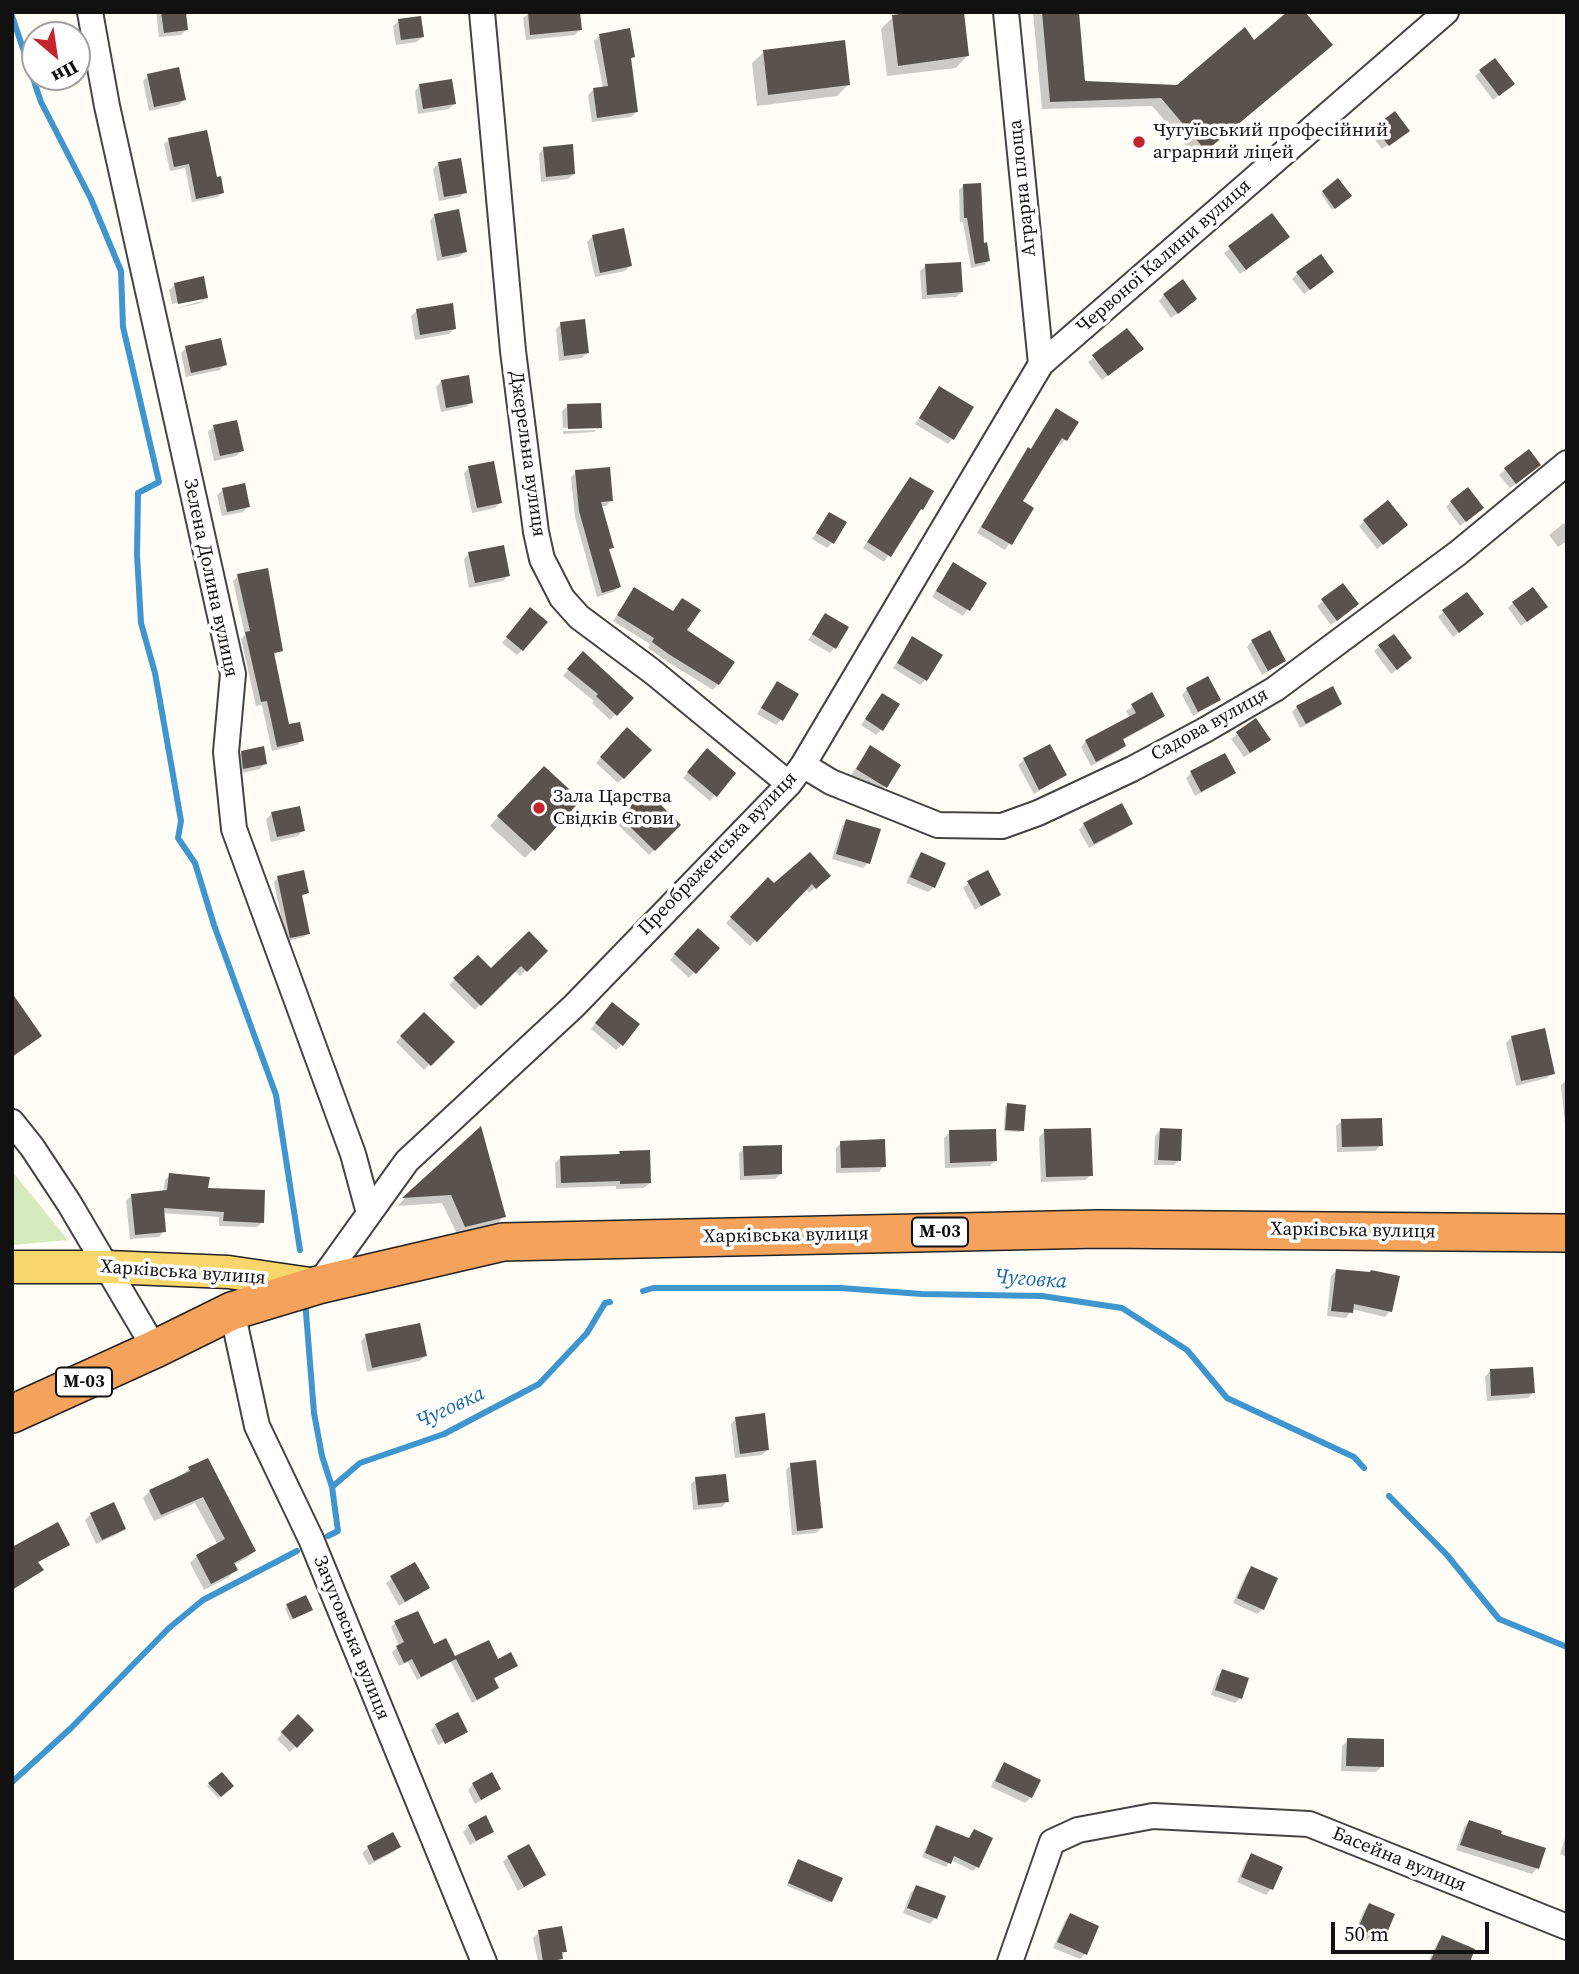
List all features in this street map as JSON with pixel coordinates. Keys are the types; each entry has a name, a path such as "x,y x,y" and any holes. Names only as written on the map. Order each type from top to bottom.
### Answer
{"highway":[{"name":"Харківська вулиця","path":"318,1285 503,1242 1099,1229 1567,1233"},
{"name":"М-03","path":"12,1414 232,1311 318,1285"}],"main road":[{"name":"Харківська вулиця","path":"12,1266 228,1272 318,1285"}],"street":[{"name":"Зелена Долина вулиця","path":"90,12 107,106 233,674 226,752 234,829 353,1154 369,1213"},
{"name":"Джерельна вулиця","path":"482,12 513,351 536,532 542,559 562,597 579,617 796,775"},
{"name":"Аграрна площа","path":"1006,12 1041,364"},
{"name":"Червоної Калини вулиця","path":"1041,364 1446,12"},
{"name":"Преображенська вулиця","path":"318,1285 407,1161 573,1006 796,775 1041,364"},
{"name":"Садова вулиця","path":"796,775 831,782 938,825 1002,826 1038,813 1132,769 1275,689 1458,553 1567,463"},
{"path":"12,1122 40,1158 155,1349"},
{"name":"Зачуговська вулиця","path":"232,1311 257,1426 311,1539 484,1962"},
{"name":"Басейна вулиця","path":"1010,1962 1052,1842 1078,1830 1153,1816 1309,1824 1567,1927"}],"green space":[{"path":"12,1171 68,1240 12,1245"}],"building":[{"path":"161,12 186,12 188,30 164,33"},
{"path":"528,12 580,12 582,30 530,35"},
{"path":"964,12 969,56 898,66 892,15"},
{"path":"1042,12 1079,12 1085,81 1177,85 1245,27 1254,40 1287,12 1305,12 1333,45 1206,151 1161,98 1050,102"},
{"path":"421,16 424,37 401,40 398,19"},
{"path":"630,28 635,57 631,58 638,112 597,118 593,88 608,86 599,34"},
{"path":"845,40 850,85 768,95 763,50"},
{"path":"1495,58 1515,84 1499,96 1479,70"},
{"path":"179,67 186,100 154,107 147,74"},
{"path":"452,79 456,104 423,109 419,84"},
{"path":"1395,111 1410,131 1389,146 1374,127"},
{"path":"207,130 217,177 221,176 224,193 196,199 189,164 174,167 168,138"},
{"path":"573,144 575,174 546,177 543,147"},
{"path":"461,158 467,193 444,197 438,162"},
{"path":"1338,178 1352,196 1335,209 1322,191"},
{"path":"981,183 984,243 987,242 990,261 975,264 967,218 964,218 963,184"},
{"path":"459,209 467,252 442,257 434,214"},
{"path":"1272,213 1290,237 1246,270 1228,246"},
{"path":"624,228 632,266 600,273 592,235"},
{"path":"1321,254 1334,272 1310,290 1296,272"},
{"path":"961,262 963,292 927,295 925,264"},
{"path":"204,276 208,298 178,304 174,283"},
{"path":"1183,279 1197,299 1178,314 1163,294"},
{"path":"453,303 456,329 420,335 416,309"},
{"path":"585,319 589,353 564,356 560,322"},
{"path":"1127,328 1144,349 1108,376 1092,355"},
{"path":"221,338 227,365 191,373 185,346"},
{"path":"469,375 473,403 446,408 441,380"},
{"path":"939,386 974,407 954,440 919,418"},
{"path":"601,403 602,428 568,429 567,404"},
{"path":"1056,408 1079,422 1067,441 1062,438 1023,501 1034,508 1012,545 981,527 1028,447 1031,449"},
{"path":"237,420 244,451 220,456 213,425"},
{"path":"1529,449 1541,465 1516,484 1504,468"},
{"path":"494,461 502,503 477,508 468,466"},
{"path":"610,467 613,501 601,502 614,548 609,549 621,587 602,593 579,511 575,470"},
{"path":"910,477 934,491 891,557 867,542"},
{"path":"245,483 250,507 227,512 222,488"},
{"path":"1468,487 1484,508 1466,522 1450,501"},
{"path":"1388,500 1408,525 1383,545 1363,520"},
{"path":"829,512 847,522 834,544 816,533"},
{"path":"504,545 510,576 475,583 468,552"},
{"path":"953,562 987,583 970,611 936,591"},
{"path":"268,568 283,651 274,653 289,724 300,722 304,741 277,747 267,701 261,702 245,632 250,631 237,574"},
{"path":"1343,583 1359,604 1337,621 1321,599"},
{"path":"634,587 673,611 682,598 701,610 687,630 735,662 719,685 670,655 652,642 654,638 617,615"},
{"path":"1533,587 1548,607 1527,622 1512,602"},
{"path":"1467,592 1484,614 1459,633 1442,610"},
{"path":"530,607 548,622 523,651 506,637"},
{"path":"825,613 849,627 836,649 812,634"},
{"path":"1270,630 1286,661 1268,671 1251,640"},
{"path":"1394,634 1412,658 1397,670 1378,645"},
{"path":"912,636 943,655 927,681 897,663"},
{"path":"583,651 634,698 617,716 596,696 598,694 567,669"},
{"path":"1208,676 1221,700 1198,712 1186,688"},
{"path":"777,681 799,694 783,721 761,708"},
{"path":"1333,686 1342,704 1306,724 1296,706"},
{"path":"1152,692 1165,716 1123,739 1126,746 1096,762 1085,740 1136,713 1131,704"},
{"path":"882,693 900,704 883,731 865,719"},
{"path":"1256,718 1271,740 1250,753 1236,732"},
{"path":"627,727 652,750 624,779 600,757"},
{"path":"1050,744 1067,775 1039,790 1023,758"},
{"path":"870,745 901,765 887,788 856,769"},
{"path":"264,746 267,764 243,769 241,751"},
{"path":"707,748 736,773 717,797 687,772"},
{"path":"1225,753 1236,773 1201,792 1190,771"},
{"name":"Зала Царства Свідків Єгови","path":"544,766 581,800 535,851 497,816"},
{"path":"646,790 681,825 655,851 620,817"},
{"path":"1122,803 1133,824 1094,844 1083,823"},
{"path":"300,806 305,831 277,837 271,812"},
{"path":"846,819 881,829 870,864 836,854"},
{"path":"810,852 831,876 816,889 812,884 757,942 730,917 768,877 774,883"},
{"path":"921,852 946,863 935,888 910,877"},
{"path":"304,870 309,893 302,895 310,934 290,938 277,876"},
{"path":"988,870 1001,895 981,906 967,881"},
{"path":"698,928 720,948 696,974 674,954"},
{"path":"529,931 548,951 527,972 521,966 481,1006 453,978 478,955 491,968"},
{"path":"12,993 42,1036 12,1057"},
{"path":"612,1002 640,1024 623,1046 595,1023"},
{"path":"424,1012 455,1042 431,1066 400,1036"},
{"path":"1545,1028 1555,1074 1521,1081 1511,1036"},
{"path":"1007,1103 1026,1105 1024,1131 1005,1130"},
{"path":"1382,1118 1383,1146 1342,1147 1341,1119"},
{"path":"481,1126 506,1217 465,1227 451,1195 402,1198"},
{"path":"1091,1128 1093,1176 1046,1177 1044,1129"},
{"path":"1160,1128 1182,1129 1181,1161 1158,1160"},
{"path":"996,1129 997,1161 950,1163 949,1130"},
{"path":"885,1139 886,1167 841,1168 840,1141"},
{"path":"782,1145 782,1174 744,1176 743,1146"},
{"path":"650,1150 651,1183 561,1183 560,1156"},
{"path":"169,1173 210,1177 208,1188 265,1190 264,1223 223,1221 224,1212 164,1208 166,1232 135,1235 131,1194 167,1190"},
{"path":"1336,1269 1371,1270 1400,1276 1392,1312 1354,1304 1353,1313 1331,1311"},
{"path":"420,1323 427,1356 372,1368 365,1334"},
{"path":"1533,1367 1535,1393 1491,1396 1490,1369"},
{"path":"765,1413 769,1450 740,1454 735,1417"},
{"path":"208,1458 256,1551 234,1563 238,1570 211,1584 196,1555 225,1539 203,1497 161,1515 149,1490 190,1471 188,1467"},
{"path":"816,1460 823,1528 797,1531 790,1463"},
{"path":"726,1474 729,1502 698,1505 695,1477"},
{"path":"114,1502 126,1529 102,1540 90,1513"},
{"path":"58,1522 70,1545 38,1562 44,1570 12,1590 12,1547"},
{"path":"415,1562 430,1588 405,1602 390,1576"},
{"path":"1251,1566 1278,1578 1264,1610 1237,1598"},
{"path":"306,1595 313,1610 293,1619 286,1604"},
{"path":"418,1611 434,1644 446,1638 455,1656 489,1640 498,1659 511,1652 518,1666 494,1678 499,1688 477,1700 456,1659 421,1677 412,1659 404,1663 396,1646 404,1642 394,1621"},
{"path":"1222,1669 1249,1678 1242,1699 1215,1690"},
{"path":"458,1712 468,1732 445,1744 435,1724"},
{"path":"298,1714 314,1730 297,1748 281,1732"},
{"path":"1347,1738 1384,1739 1384,1767 1346,1766"},
{"path":"1004,1762 1041,1780 1032,1798 995,1781"},
{"path":"222,1772 234,1786 221,1797 208,1783"},
{"path":"492,1772 501,1789 481,1800 472,1783"},
{"path":"486,1815 494,1832 476,1841 468,1825"},
{"path":"1469,1820 1502,1831 1501,1834 1546,1848 1539,1869 1460,1845"},
{"path":"936,1825 969,1838 974,1829 993,1838 979,1868 954,1856 951,1864 925,1853"},
{"path":"393,1832 401,1847 374,1861 367,1846"},
{"path":"529,1844 546,1875 524,1887 507,1856"},
{"path":"1251,1853 1283,1867 1273,1890 1241,1877"},
{"path":"798,1859 843,1878 832,1902 788,1883"},
{"path":"916,1885 946,1896 937,1919 907,1908"},
{"path":"1369,1903 1395,1914 1384,1940 1358,1928"},
{"path":"1070,1913 1099,1926 1087,1955 1057,1942"},
{"path":"562,1926 567,1952 562,1952 563,1959 543,1962 538,1930"},
{"path":"1442,1935 1475,1949 1470,1962 1430,1962"}],"waterway":[{"path":"12,16 41,102 91,199 121,271 123,327 159,482 138,493 137,555 141,623 155,673 181,821 178,838 195,863 214,925 276,1095 300,1250"},
{"name":"Чуговка","path":"643,1291 653,1288 840,1288 922,1294 1042,1296 1122,1308 1187,1350 1227,1398 1354,1457 1364,1468"},
{"path":"305,1300 314,1413 322,1456 332,1487"},
{"name":"Чуговка","path":"328,1536 338,1531 332,1487 360,1463 444,1434 539,1384 587,1333 605,1303 610,1302"},
{"name":"Чуговка","path":"1389,1496 1447,1555 1499,1619 1567,1647"},
{"name":"Чуговка","path":"12,1782 71,1728 169,1628 203,1600 297,1551"}],"place":[{"name":"Чугуївський професійний аграрний ліцей","path":"1139,142"},
{"name":"Зала Царства Свідків Єгови","path":"539,808"}]}
